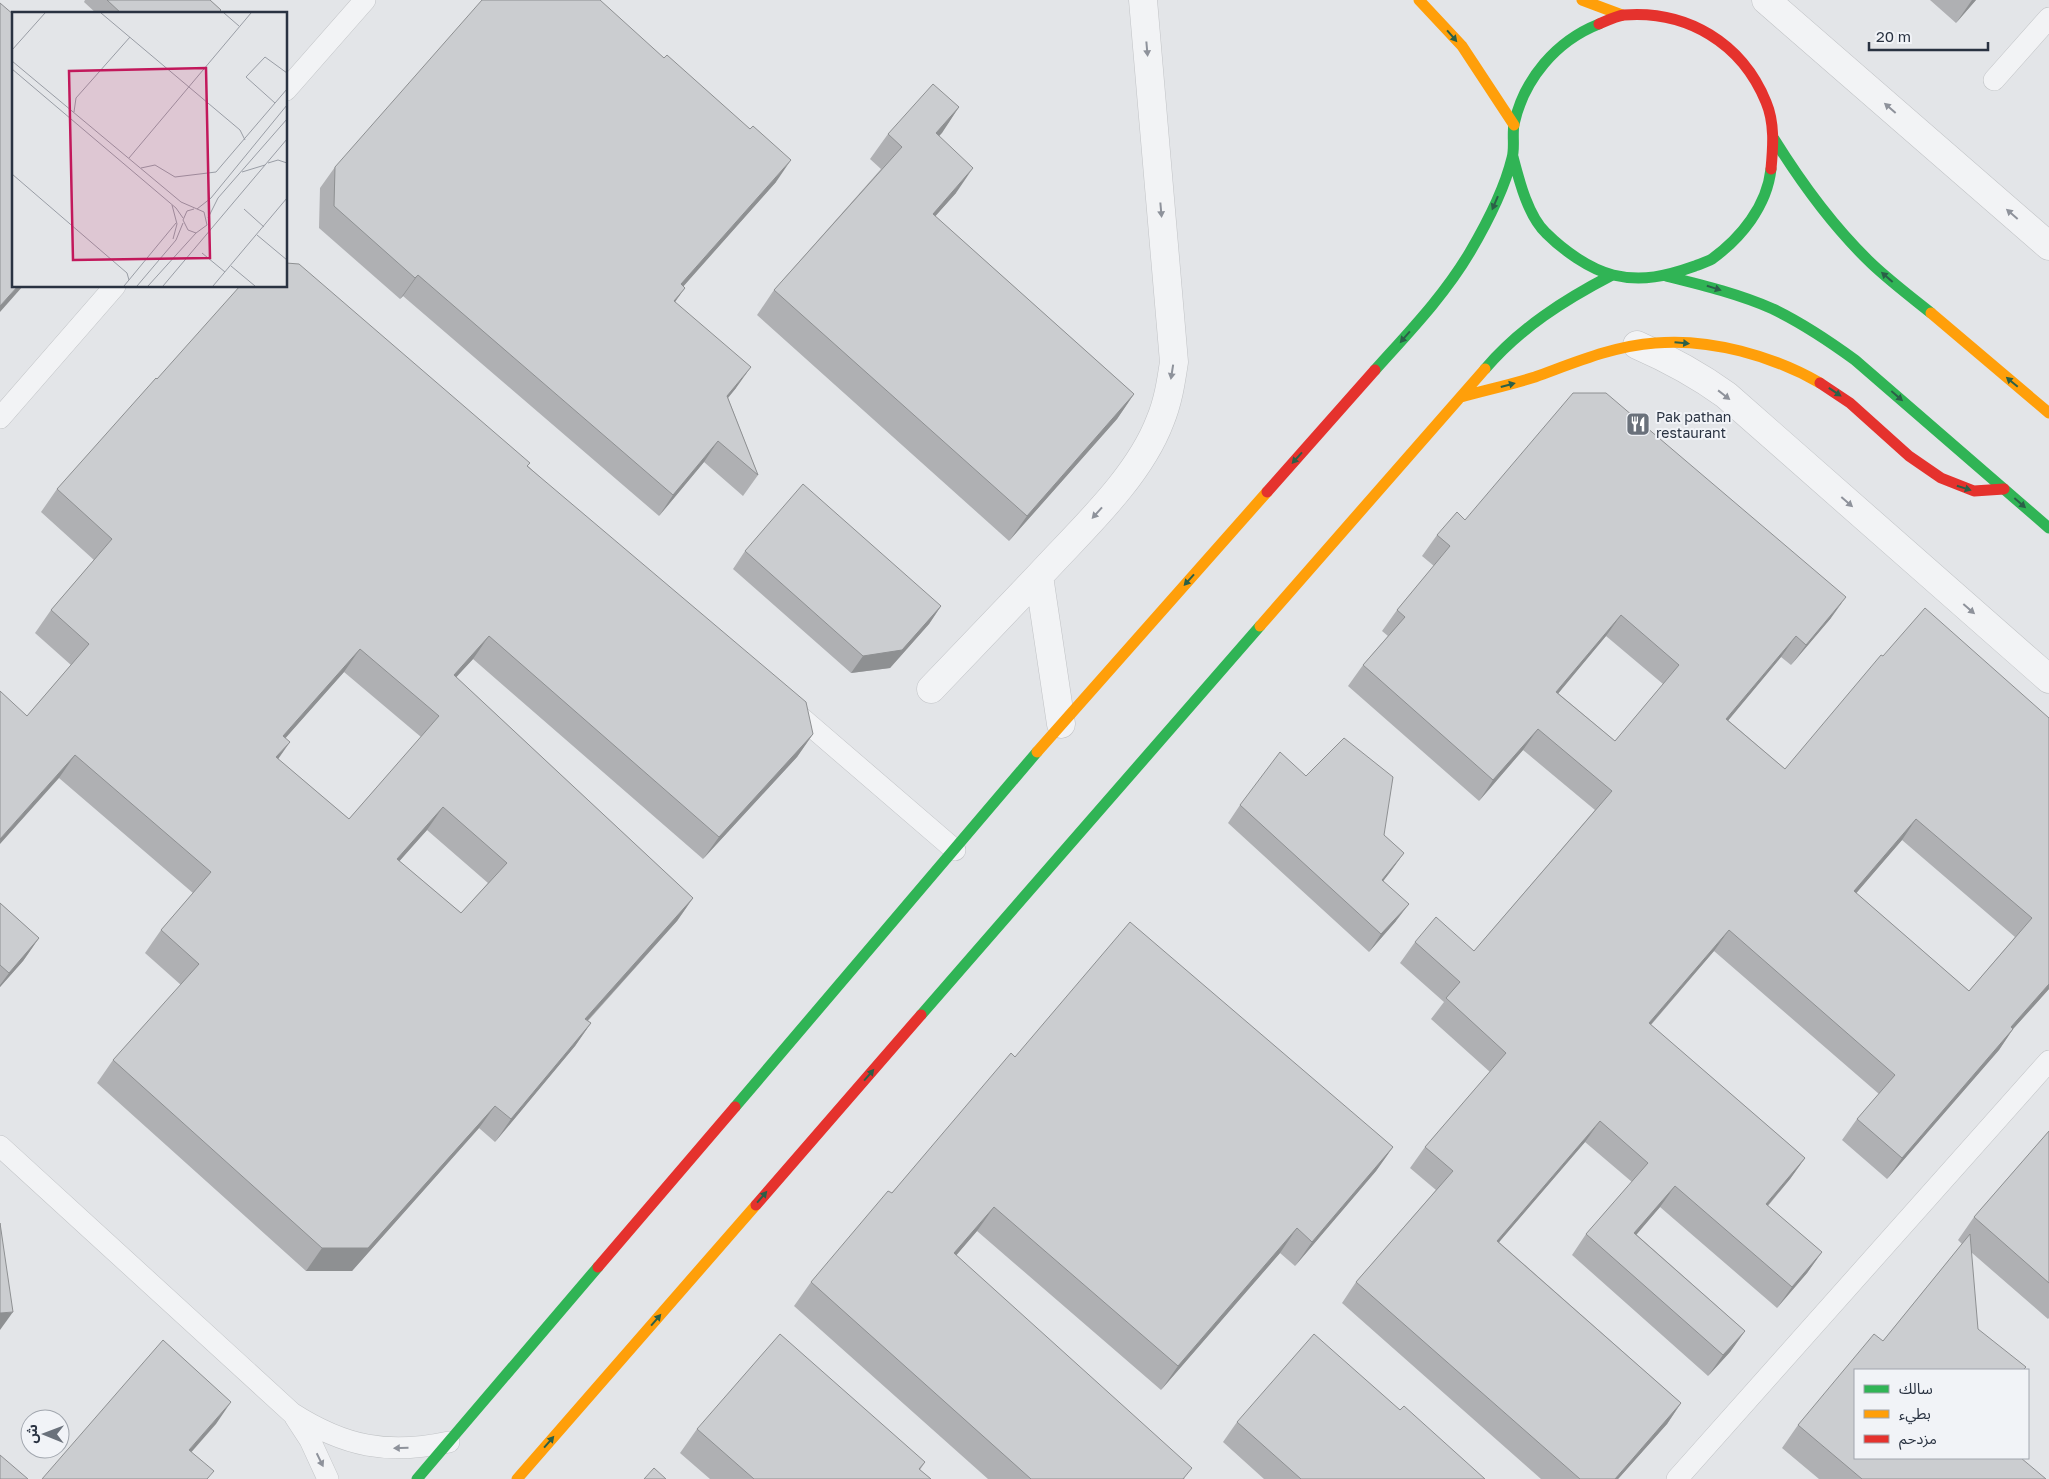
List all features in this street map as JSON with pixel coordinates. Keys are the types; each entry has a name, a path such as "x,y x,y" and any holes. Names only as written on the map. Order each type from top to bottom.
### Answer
{"main road":[{"path":"1419,0 1462,46 1514,125"},
{"path":"1582,0 1622,15 1658,16 1693,25 1725,44 1750,71 1767,103 1774,139 1769,186 1746,228 1711,260 1666,276 1639,278 1612,275 1575,258 1544,232 1524,197 1513,158 1514,125 1523,98 1535,74 1552,54 1572,37 1622,15"},
{"path":"1774,139 1821,208 1871,263 2049,413"},
{"path":"417,1479 1061,724 1441,296 1470,252 1494,206 1513,158"},
{"path":"517,1479 1499,352 1534,322 1572,296 1612,275"},
{"path":"1666,276 1708,286 1748,299 1786,315 1821,336 1855,360 2049,528"},
{"path":"1461,397 1516,383 1593,356 1637,345 1676,342 1709,346 1774,363 1835,391 1890,438 1908,457 1928,472 1950,483 1974,491 2004,489"}],"street":[{"path":"932,689 1039,576 1132,473 1148,448 1161,420 1174,362 1143,0"},
{"path":"1766,0 2049,246"},
{"path":"1637,345 1672,360 1700,376 1726,395 2049,679"},
{"path":"1039,576 1061,724"}],"lane":[{"path":"288,88 365,0"},
{"path":"1994,80 2049,18"},
{"path":"0,418 113,288"},
{"path":"775,694 955,850"},
{"path":"1677,1479 2049,1061"},
{"path":"0,1146 292,1413 315,1428 341,1438 368,1445 395,1449 422,1448 450,1442"},
{"path":"292,1413 310,1440 328,1479"}],"building":[{"path":"107,0 210,0 221,10 219,12 120,12"},
{"path":"482,0 600,0 664,58 667,55 750,129 753,126 791,160 681,284 685,288 674,301 751,367 727,396 758,475 718,441 673,495 418,275 415,278 334,206 335,167"},
{"path":"0,3 12,13 12,288 16,288 0,306"},
{"path":"933,84 959,107 936,133 973,168 933,214 1134,394 1027,516 774,290 902,147 888,134"},
{"path":"288,263 299,264 530,463 527,466 806,702 813,734 719,837 489,636 454,675 693,898 585,1019 591,1023 511,1119 495,1106 368,1248 322,1248 113,1060 199,964 161,930 211,872 75,755 0,839 0,691 27,716 89,644 51,610 112,539 57,489 238,288 288,288","holes":["360,649 439,716 349,819 276,757 290,742 283,736","443,807 507,863 461,913 397,859"]},
{"path":"1573,393 1606,393 1846,597 1806,645 1796,636 1726,719 1785,769 1881,655 1883,656 1925,608 2049,718 2049,984 2011,1027 2013,1029 1902,1158 1857,1119 1895,1075 1729,930 1649,1023 1805,1158 1766,1204 1822,1252 1792,1287 1675,1186 1634,1233 1745,1331 1723,1355 1586,1234 1648,1163 1600,1121 1497,1241 1681,1403 1615,1479 1580,1479 1356,1282 1453,1171 1425,1147 1506,1053 1446,998 1460,982 1415,942 1436,917 1474,951 1612,791 1538,729 1493,780 1363,665 1405,617 1397,610 1450,546 1437,535 1457,512 1465,520","holes":["1621,615 1679,665 1615,741 1556,692","1916,819 2032,918 1969,991 1854,891"]},
{"path":"803,484 941,606 902,650 863,656 745,551"},
{"path":"1344,738 1393,777 1384,835 1404,853 1382,880 1409,904 1381,934 1240,805 1280,752 1306,776"},
{"path":"0,903 39,938 9,973 0,965"},
{"path":"1130,922 1393,1147 1312,1242 1297,1228 1178,1366 994,1207 954,1253 1192,1468 1183,1479 1031,1479 811,1282 888,1191 892,1193 1011,1053 1015,1057"},
{"path":"2049,1131 2049,1283 1974,1217"},
{"path":"0,1223 13,1312 0,1313"},
{"path":"1970,1234 1978,1329 2026,1367 2024,1369 1854,1369 1854,1459 2022,1459 2046,1479 1862,1479 1798,1425 1874,1334 1883,1341"},
{"path":"780,1334 925,1462 919,1469 931,1479 754,1479 697,1429"},
{"path":"1314,1334 1400,1410 1404,1406 1485,1479 1301,1479 1237,1422"},
{"path":"163,1340 231,1402 189,1450 214,1471 207,1479 42,1479 59,1459 70,1459 70,1447"},
{"path":"0,1455 28,1479 0,1479"},
{"path":"654,1468 666,1479 644,1479"}],"traffic: fast":[{"path":"1375,370 1449,284 1483,230 1500,195 1509,170 1513,154 1514,124 1525,92 1534,77 1556,51 1569,40 1599,24"},
{"path":"1774,139 1807,189 1844,235 1879,270 1931,313"},
{"path":"1513,157 1529,208 1546,233 1560,246 1586,264 1613,275 1634,278 1654,277 1685,270 1710,260 1723,251 1751,220 1764,196 1769,183 1771,169"},
{"path":"1485,369 1513,341 1544,316 1577,294 1612,275"},
{"path":"1666,276 1720,290 1773,309 1825,339 1855,360 2049,528"},
{"path":"921,1015 1260,626"},
{"path":"735,1107 1037,752"},
{"path":"417,1479 598,1267"}],"traffic: slow":[{"path":"1419,0 1462,46 1514,125"},
{"path":"1582,0 1622,15"},
{"path":"1931,313 2049,413"},
{"path":"1461,397 1516,383 1609,351 1639,345 1676,342 1719,346 1762,357 1802,373 1820,383"},
{"path":"1260,626 1485,369"},
{"path":"1037,752 1267,492"},
{"path":"517,1479 756,1205"}],"traffic: jam":[{"path":"1599,24 1614,17 1624,15 1647,15 1669,18 1710,34 1727,47 1743,63 1756,81 1769,110 1773,144 1771,169"},
{"path":"1267,492 1375,370"},
{"path":"1820,383 1850,403 1909,456 1941,478 1974,491 2004,489"},
{"path":"756,1205 921,1015"},
{"path":"598,1267 735,1107"}],"place":[{"name":"Pak pathan restaurant","path":"1638,424"}]}
